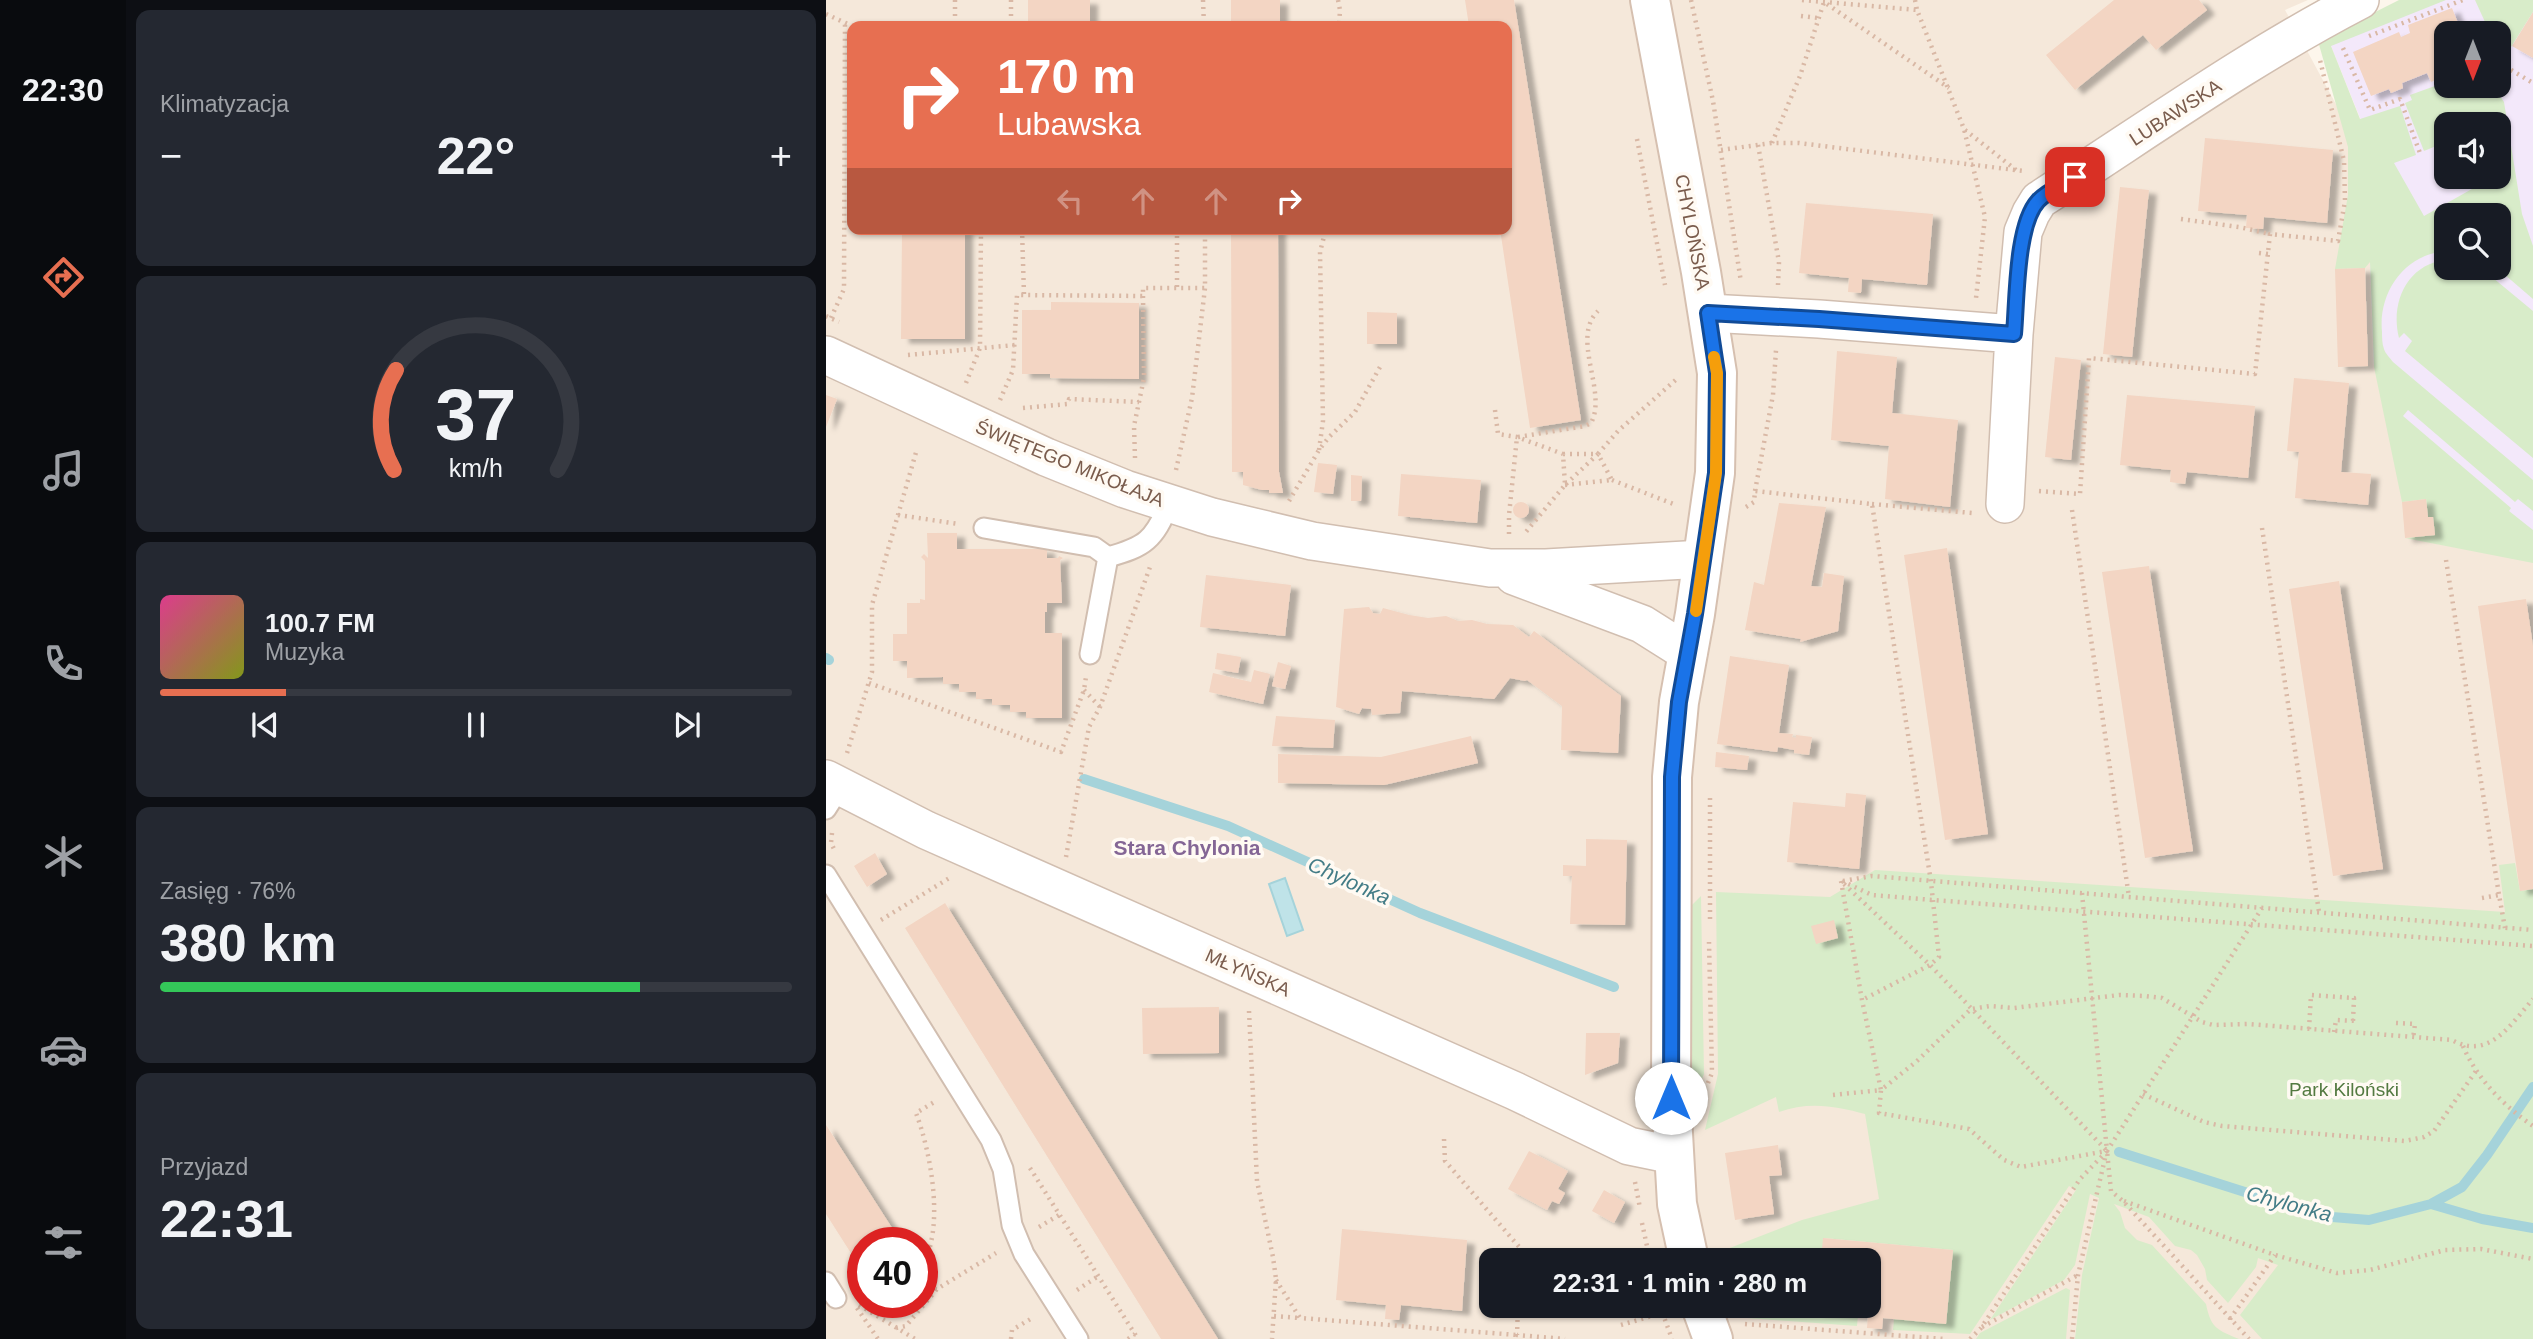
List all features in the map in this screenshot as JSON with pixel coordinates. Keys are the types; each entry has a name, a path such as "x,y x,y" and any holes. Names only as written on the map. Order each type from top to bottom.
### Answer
{"street":[{"name":"CHYLOŃSKA","path":"1650,0 1717,373 1716,473 1679,702 1672,777 1671,1098 1678,1204 1687,1248"},
{"name":"LUBAWSKA","path":"2005,496 2023,233 2039,200 2311,25 2360,0"},
{"path":"1708,313 2014,334"},
{"name":"ŚWIĘTEGO MIKOŁAJA","path":"826,355 1046,457 1125,489 1172,489 1312,541 1500,554 1546,568 1703,559"},
{"name":"ŚWIĘTEGO MIKOŁAJA","path":"1500,554 1642,624 1688,653"},
{"name":"MŁYŃSKA","path":"834,783 926,830 1515,1091 1629,1146 1673,1155"},
{"path":"1713,1318 1725,1331"}],"lane":[{"path":"1108,557 1145,544 1156,533 1172,489"},
{"path":"984,528 1094,547 1108,557"},
{"path":"1089,663 1108,557"},
{"path":"826,875 991,1140 1003,1169 1012,1225 1024,1254 1078,1339"}],"path":[{"path":"955,0 955,21"},
{"path":"1011,0 1011,21"},
{"path":"1203,0 1203,21"},
{"path":"1338,0 1339,21"},
{"path":"1802,0 1917,10"},
{"path":"1915,0 1964,130 1985,217 1973,330"},
{"path":"2367,37 2463,0"},
{"path":"1772,142 1800,76 1824,2"},
{"path":"1824,2 1950,89"},
{"path":"826,14 845,23 844,289 831,318"},
{"path":"1801,16 1818,18"},
{"path":"2180,219 2270,234 2338,241 2345,201 2344,161 2311,25"},
{"path":"2355,42 2343,47 2370,110 2400,99 2420,153"},
{"path":"2511,70 2533,83"},
{"path":"1964,130 2017,170"},
{"path":"1637,136 1667,295"},
{"path":"1721,150 1772,142 1799,143 2075,177"},
{"path":"1735,512 1754,502 1755,491 1977,514 2005,496 2080,494 2089,358 2255,374 2270,234"},
{"path":"966,384 980,348 981,235"},
{"path":"1022,235 1024,295"},
{"path":"1177,235 1177,288"},
{"path":"1172,489 1192,398 1205,288 1205,235"},
{"path":"1319,450 1324,421 1320,252 1324,235"},
{"path":"2259,253 2267,254"},
{"path":"1136,456 1134,426 1144,378 1143,288 1205,288"},
{"path":"1000,400 1013,370 1017,295 1143,296"},
{"path":"1517,437 1591,423 1596,408 1587,338 1592,317 1598,311"},
{"path":"906,355 1015,345"},
{"path":"1678,366 1679,390"},
{"path":"1285,507 1319,450 1355,412 1380,367"},
{"path":"1518,542 1565,485 1618,431 1679,377"},
{"path":"1021,408 1068,404 1069,399 1139,402"},
{"path":"1495,410 1498,434 1517,437 1563,454 1598,454"},
{"path":"1500,554 1509,516 1517,437"},
{"path":"834,783 872,672 872,606 917,449"},
{"path":"1563,454 1565,485"},
{"path":"1598,454 1612,480"},
{"path":"1565,485 1612,480 1676,506"},
{"path":"1674,513 1676,492"},
{"path":"1862,1000 1930,965 1939,957 1933,900 1872,504"},
{"path":"2072,510 2129,897"},
{"path":"898,515 984,528"},
{"path":"2262,528 2319,912"},
{"path":"1065,864 1089,727 1101,707 1153,561"},
{"path":"2446,561 2505,928"},
{"path":"869,683 1061,752 1084,690 1089,663"},
{"path":"1084,690 1101,707"},
{"path":"1709,786 1710,926"},
{"path":"861,932 958,873"},
{"path":"1841,881 1872,876 2533,930"},
{"path":"1841,881 1872,895 2533,946"},
{"path":"1841,881 1930,965 2107,1151"},
{"path":"1841,881 1881,1090 1879,1113 1969,1129 2011,1165 2035,1166 2107,1151"},
{"path":"2082,893 2112,1191 2249,1339"},
{"path":"2482,898 2499,895"},
{"path":"1970,1339 1981,1328 2080,1179 2107,1151 2262,908"},
{"path":"1708,1085 1712,1073 1709,939"},
{"path":"1833,1094 1881,1090 1971,1009 1990,1006 2014,1008 2119,995 2162,998 2193,1017 2213,1025 2248,1024 2452,1040 2463,1046 2481,1047 2494,1041 2533,999"},
{"path":"2309,1029 2311,995 2354,998 2355,1021 2336,1020 2334,1032"},
{"path":"1249,1006 1257,1181 1276,1279 1272,1339"},
{"path":"2396,1023 2415,1024 2413,1039"},
{"path":"2463,1046 2476,1071 2504,1102 2530,1125"},
{"path":"2143,1094 2204,1122 2222,1126 2405,1140 2424,1137 2434,1131 2476,1071"},
{"path":"926,1138 934,1213 932,1227"},
{"path":"1444,1139 1445,1161 1520,1248"},
{"path":"2071,1339 2078,1275 2107,1151"},
{"path":"2123,1201 2275,1255 2337,1273 2370,1270 2445,1250 2481,1249 2533,1259"},
{"path":"2230,1320 2275,1255"},
{"path":"1981,1328 2078,1275"},
{"path":"1276,1279 1300,1318"},
{"path":"839,1294 914,1338"},
{"path":"1011,1339 1012,1330 1055,1303"},
{"path":"1274,1316 1565,1339"},
{"path":"896,1328 906,1326 913,1318"},
{"path":"1517,1335 1518,1318"},
{"path":"1621,1325 1645,1318"},
{"path":"1664,1318 1672,1339"},
{"path":"906,1326 914,1338"},
{"path":"1725,1331 1873,1331 1945,1339"},
{"path":"1128,1339 1135,1334"}],"shaded area":[{"path":"826,0 2308,0 2285,10 2408,238 2432,495 2533,544 2533,1339 826,1339"},
{"path":"2426,0 2533,0 2533,544 2432,495 2374,367 2370,261 2408,237 2329,41"}],"green space":[{"path":"2399,0 2446,0 2331,46 2360,119 2400,106 2416,155 2394,163 2424,216 2434,210 2434,253 2418,259 2407,267 2397,278 2385,303 2382,338 2385,352 2393,362 2533,480 2533,511 2518,499 2515,502 2408,410 2403,416 2533,530 2533,563 2405,538 2435,535 2433,517 2428,517 2426,499 2402,502 2374,367 2370,262 2365,268 2335,269 2348,195 2348,147 2318,41"},
{"path":"2475,0 2533,0 2533,12 2511,47 2511,21 2485,21"},
{"path":"2434,86 2434,98 2501,98 2506,112 2434,112 2434,147 2424,151 2405,103 2412,100 2410,95"},
{"path":"2511,146 2522,214 2533,246 2533,299 2511,280 2511,203 2447,203 2472,189 2511,189"},
{"path":"2432,263 2434,280 2496,280 2533,311 2533,458 2405,351 2412,341 2404,333 2399,338 2397,312 2400,299 2404,287 2412,277"},
{"name":"Park Kiloński","path":"2515,863 2520,891 2533,889 2533,1339 2262,1339 2240,1315 2278,1265 2258,1258 2256,1267 2228,1303 2207,1280 2205,1269 2197,1255 2191,1250 2175,1246 2149,1217 2114,1204 2120,1212 2125,1228 2137,1240 2152,1245 2206,1304 2216,1328 2239,1339 2075,1339 2082,1275 2099,1198 2090,1194 2075,1265 2064,1280 1990,1320 2076,1190 2069,1186 1970,1334 1893,1330 1894,1319 1946,1323 1953,1250 1824,1238 1823,1248 1730,1248 1802,1220 1879,1199 1865,1114 1822,1106 1779,1112 1776,1097 1705,1130 1718,1074 1716,892 1830,897 1875,870 2505,912 2499,865"},
{"path":"1701,896 1704,1074 1702,1079 1692,1081 1690,907"},
{"path":"2066,1288 2070,1290 2066,1339 1976,1339 1980,1333"},
{"path":"1747,1318 1858,1318 1857,1326"}],"water":[{"path":"1285,878 1303,930 1287,936 1269,884"}],"building":[{"path":"1028,0 1090,0 1090,21 1028,21"},
{"path":"1231,0 1280,0 1280,21 1231,21"},
{"path":"1465,0 1514,0 1581,420 1530,428 1501,235 1512,235 1512,21 1468,21"},
{"path":"2114,0 2199,0 2207,10 2156,50 2143,35 2075,90 2046,55"},
{"path":"2452,8 2457,21 2434,21 2434,81 2431,82 2427,73 2402,83 2403,88 2391,93 2389,89 2371,96 2353,52 2399,32 2401,37 2410,33 2408,25"},
{"path":"2533,12 2533,58 2512,46"},
{"path":"2205,138 2333,150 2327,223 2264,217 2263,229 2246,228 2247,215 2198,211"},
{"path":"2120,187 2149,190 2132,357 2103,354"},
{"path":"1806,203 1933,214 1927,285 1862,279 1861,293 1848,292 1849,278 1799,273"},
{"path":"902,235 965,235 965,339 901,339"},
{"path":"1231,235 1278,235 1279,472 1283,493 1269,493 1269,490 1243,485 1243,472 1232,472"},
{"path":"2365,268 2368,366 2338,367 2335,269"},
{"path":"1051,302 1139,303 1139,379 1050,378 1050,374 1022,374 1022,310 1051,310"},
{"path":"1367,312 1397,313 1397,344 1367,344"},
{"path":"1837,351 1897,357 1892,413 1958,420 1950,507 1885,499 1889,446 1831,440"},
{"path":"2055,357 2081,360 2071,460 2045,457"},
{"path":"2294,378 2349,383 2341,472 2371,474 2368,505 2295,498 2299,452 2287,451"},
{"path":"826,395 837,399 826,427"},
{"path":"2127,395 2255,406 2248,478 2187,472 2185,484 2170,482 2171,470 2120,465"},
{"path":"1318,463 1337,465 1333,494 1314,492"},
{"path":"1401,474 1481,480 1477,523 1398,516"},
{"path":"1351,475 1362,476 1361,501 1351,501"},
{"path":"2426,499 2428,517 2433,517 2435,535 2405,538 2402,502"},
{"path":"1518,502 1524,502 1529,510 1527,516 1518,518 1513,513 1513,507"},
{"path":"1779,503 1826,507 1811,586 1822,587 1824,573 1844,576 1838,631 1800,642 1801,639 1745,630 1754,582 1764,585"},
{"path":"927,533 957,533 957,549 1047,549 1047,558 1063,558 1060,560 1062,603 1047,603 1045,612 1045,633 1062,633 1062,718 1026,718 1026,712 1010,712 1010,705 992,705 992,699 976,699 976,692 959,692 959,684 943,684 943,677 907,678 907,661 893,661 893,634 907,634 907,603 920,603 920,599 925,600 925,561 921,557 924,554 928,558"},
{"path":"1947,548 1988,834 1945,840 1904,555"},
{"path":"2149,566 2193,851 2145,858 2102,572"},
{"path":"1206,575 1291,585 1285,636 1200,627"},
{"path":"2339,581 2383,869 2333,876 2289,589"},
{"path":"2526,599 2533,646 2533,889 2520,891 2478,606"},
{"path":"1369,607 1373,613 1380,614 1383,608 1428,618 1446,616 1458,621 1513,625 1529,637 1534,631 1621,696 1618,753 1561,750 1562,706 1527,680 1510,678 1494,699 1402,691 1400,713 1372,715 1371,709 1362,708 1359,714 1336,707 1344,609"},
{"path":"1217,653 1241,657 1238,673 1215,669"},
{"path":"1730,656 1789,665 1779,733 1793,734 1792,737 1796,738 1796,735 1812,737 1809,755 1778,747 1777,752 1717,744"},
{"path":"1278,662 1291,666 1285,689 1272,686"},
{"path":"1254,670 1270,674 1263,704 1209,692 1213,673 1251,682"},
{"path":"1276,716 1335,720 1333,748 1272,746"},
{"path":"1471,736 1478,763 1384,785 1278,783 1278,754 1381,757"},
{"path":"1716,752 1749,756 1747,770 1715,767"},
{"path":"1846,793 1866,795 1859,869 1787,862 1793,802 1845,807"},
{"path":"1586,839 1627,840 1625,925 1570,924 1572,876 1563,876 1563,865 1586,866"},
{"path":"875,853 887,874 867,887 854,866"},
{"path":"945,903 1218,1339 1161,1339 905,928"},
{"path":"1834,920 1838,938 1816,944 1811,926"},
{"path":"1219,1007 1219,1053 1143,1054 1142,1008"},
{"path":"1586,1033 1620,1033 1618,1063 1585,1075"},
{"path":"826,1125 891,1227 847,1227 847,1247 826,1214"},
{"path":"1778,1145 1782,1175 1769,1176 1774,1214 1735,1220 1725,1153"},
{"path":"1529,1151 1568,1171 1558,1189 1565,1193 1559,1204 1552,1201 1547,1210 1508,1189"},
{"path":"1604,1190 1625,1202 1614,1223 1592,1211"},
{"path":"1342,1229 1467,1240 1462,1311 1401,1305 1399,1320 1385,1319 1386,1305 1336,1300"},
{"path":"1823,1238 1953,1250 1946,1324 1883,1318 1882,1329 1867,1328 1868,1318 1881,1318 1881,1248 1822,1248"}],"waterway":[{"name":"Chylonka","path":"1084,779 1228,826 1420,913 1614,987"},
{"name":"Chylonka","path":"2119,1152 2320,1216 2369,1220 2431,1204 2462,1187 2533,1087"},
{"path":"2431,1204 2482,1219 2533,1228"}],"slow traffic":[{"path":"1696,611 1716,473 1717,373 1714,357"}],"district":[{"name":"Stara Chylonia","path":"1187,848"}],"route":[{"path":"1671,1098 1672,777 1679,702 1716,473 1717,373 1708,313 2014,334 2023,233 2039,200 2075,177"}]}
